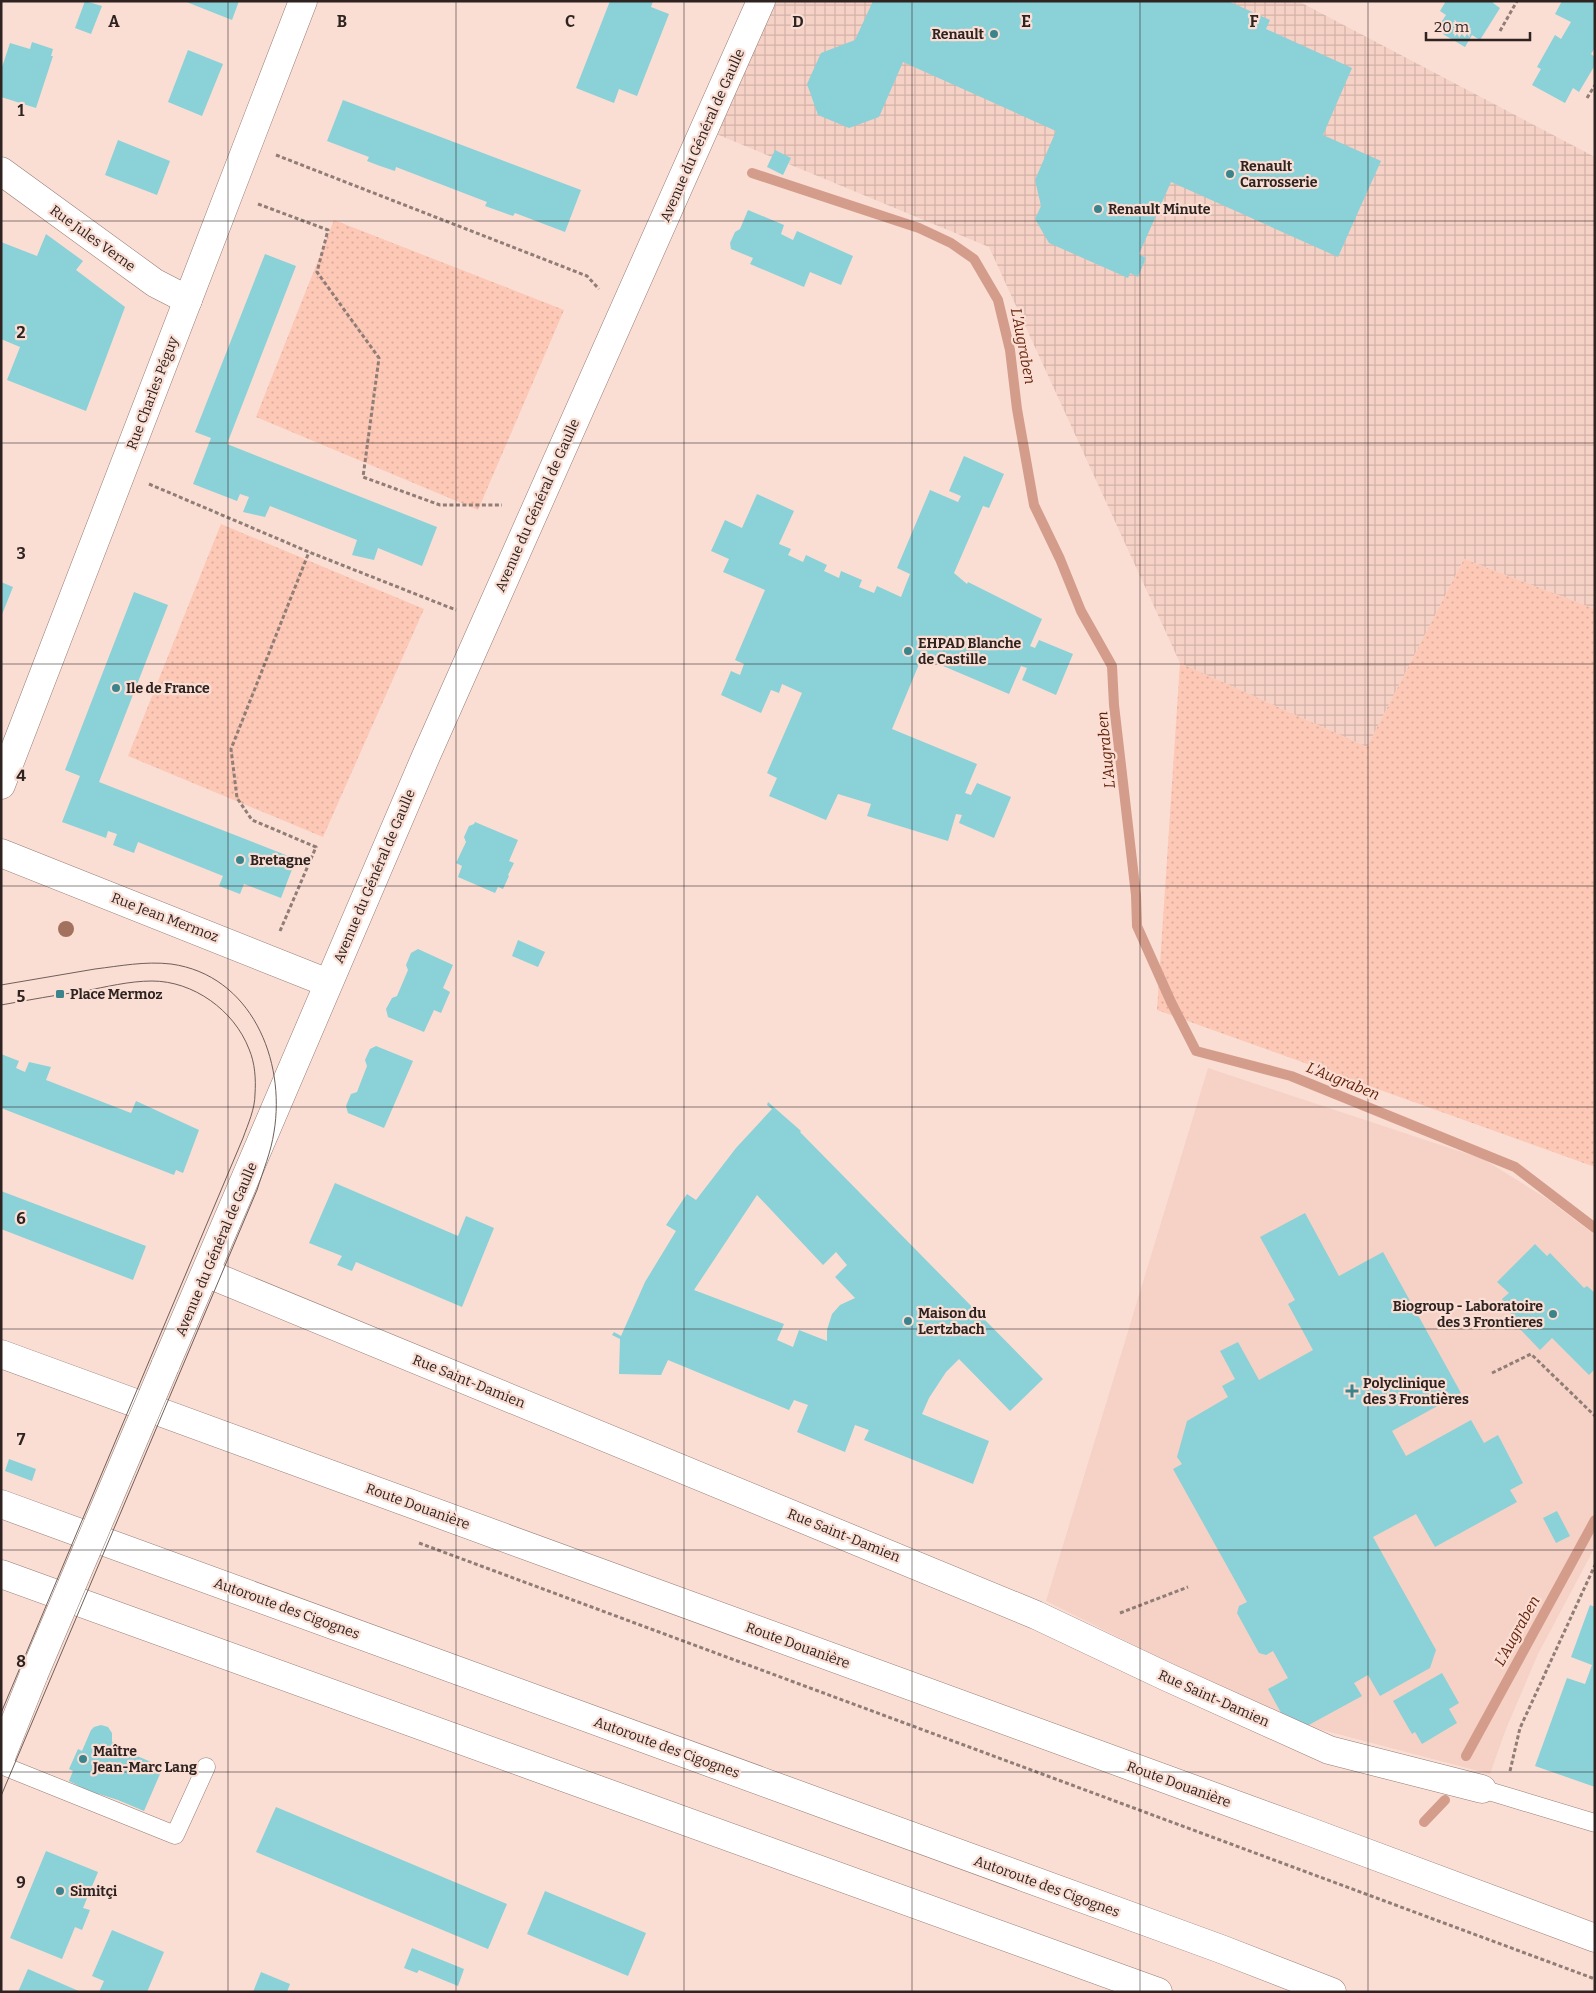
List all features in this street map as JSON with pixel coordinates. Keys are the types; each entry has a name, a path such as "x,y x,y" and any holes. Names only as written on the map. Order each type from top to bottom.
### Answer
{"main road":[{"name":"Rue Charles Péguy","path":"1,785 303,1"},
{"name":"Avenue du Général de Gaulle","path":"1,1757 34,1674 206,1273 328,982 485,621 761,1"},
{"name":"Rue Jules Verne","path":"1,171 155,283 188,300"},
{"name":"Rue Jean Mermoz","path":"1,853 328,982"},
{"name":"Rue Saint-Damien","path":"206,1273 1029,1612 1329,1750 1493,1793"},
{"name":"Route Douanière","path":"1,1354 1308,1831 1595,1938"},
{"name":"Autoroute des Cigognes","path":"1,1504 1202,1942 1332,1992"},
{"path":"1,1574 1158,1992"}],"lane":[{"path":"1,1765 175,1835 206,1767"},
{"path":"1493,1793 1595,1823"}],"path":[{"path":"1500,31 1517,1"},
{"path":"1587,98 1595,86"},
{"path":"248,144 587,276 601,292 627,303"},
{"path":"229,193 328,230 317,272 379,358 363,477 440,504 493,504 535,511"},
{"path":"121,472 309,552 485,621"},
{"path":"269,958 316,847 252,820 237,798 231,749 309,552"},
{"path":"1492,1373 1531,1354 1595,1416"},
{"path":"414,1541 1595,1979"},
{"path":"1493,1793 1520,1728 1595,1565"},
{"path":"1120,1614 1188,1588"}],"shaded area":[{"path":"775,1 1298,1 1595,157 1595,609 1464,559 1367,747 1180,663 989,247 714,133"},
{"path":"334,220 564,310 478,510 256,417"},
{"path":"221,524 424,609 323,837 128,756"},
{"path":"1464,559 1595,609 1595,1167 1157,1010 1180,663 1367,747"},
{"name":"Polyclinique des 3 Frontières","path":"1208,1068 1483,1159 1546,1198 1595,1235 1595,1547 1538,1654 1506,1729 1490,1774 1284,1720 1046,1601"}],"building":[{"path":"85,1 102,6 91,34 75,28"},
{"path":"184,1 239,1 232,20"},
{"path":"610,1 653,1 651,7 669,14 637,96 619,89 614,103 576,88"},
{"path":"873,1 1228,1 1270,20 1266,29 1352,68 1323,135 1381,161 1338,257 1171,182 1139,254 1146,258 1138,277 1130,273 1128,278 1049,243 1035,219 1041,206 1035,180 1056,131 903,62 879,117 849,128 818,115 807,84 821,53 855,40"},
{"path":"1446,1 1494,1 1493,3 1500,8 1480,40 1472,35 1465,47 1436,30 1446,15 1440,11"},
{"path":"1562,1 1595,1 1595,48 1591,54 1595,57 1595,65 1579,92 1573,88 1565,103 1532,85 1541,69 1537,67 1555,35 1561,39 1571,22 1555,14"},
{"path":"32,42 53,49 51,56 53,56 36,108 1,97 1,70 10,43 30,49"},
{"path":"188,50 223,64 202,116 168,102"},
{"path":"343,100 581,190 565,232 515,213 513,216 485,206 487,202 396,167 395,171 380,166 367,161 369,157 327,141"},
{"path":"118,140 170,161 157,195 105,175"},
{"path":"775,150 791,158 783,175 767,167"},
{"path":"748,210 784,225 781,234 793,240 797,231 853,256 841,285 810,272 804,287 750,264 753,258 731,249 730,243 735,232 740,229"},
{"path":"46,234 83,261 76,270 125,307 86,411 7,380 20,347 1,339 1,242 37,256"},
{"path":"265,254 296,266 227,444 437,527 422,566 378,548 374,560 352,555 357,540 270,506 265,517 243,512 249,497 240,494 237,501 193,484 211,438 195,432"},
{"name":"EHPAD Blanche de Castille","path":"964,456 1004,474 989,508 983,506 954,573 967,584 968,582 1042,619 1030,646 1035,648 1039,640 1073,654 1056,695 1022,680 1027,668 1021,666 1009,694 922,657 892,729 977,764 965,793 971,795 977,783 1011,797 994,838 959,823 962,815 956,814 948,841 867,816 871,804 838,794 826,820 769,796 777,778 767,773 802,693 782,684 779,693 771,690 761,713 721,695 731,671 740,675 744,664 735,660 765,590 723,572 729,559 711,551 725,520 742,528 757,494 794,511 779,544 791,549 788,555 803,562 806,555 827,565 824,571 839,578 841,571 862,580 859,587 874,593 877,586 901,597 910,574 897,568 930,490 958,502 961,496 949,491"},
{"path":"1,582 13,587 1,617"},
{"name":"Ile de France","path":"134,592 168,605 99,782 296,859 281,898 244,884 240,894 219,886 223,876 138,842 134,853 113,845 117,834 108,831 106,838 62,822 80,776 65,770"},
{"path":"475,822 518,840 509,861 514,863 509,876 503,889 498,887 495,893 458,877 462,866 456,863 466,842 464,837 469,826"},
{"path":"518,940 545,952 538,967 512,956"},
{"path":"418,949 453,965 443,988 450,992 441,1013 434,1010 424,1032 388,1017 386,1009 392,998 397,996 408,970 406,965 411,953"},
{"path":"376,1046 413,1061 384,1128 348,1113 346,1106 351,1094 357,1092 367,1066 365,1060 370,1049"},
{"path":"1,1054 19,1061 16,1068 25,1072 29,1062 51,1067 46,1080 131,1113 136,1101 199,1130 183,1173 176,1170 174,1175 1,1108"},
{"name":"Maison du Lertzbach","path":"768,1102 801,1131 1043,1379 1010,1411 959,1359 946,1372 929,1398 922,1414 989,1441 973,1484 864,1440 869,1430 855,1425 845,1452 797,1432 808,1405 794,1400 789,1410 668,1360 661,1375 619,1374 620,1339 612,1335 614,1332 621,1336 645,1282 676,1231 666,1225 687,1194 696,1200 736,1148 772,1109 767,1105","holes":["757,1195 823,1265 836,1252 847,1265 835,1277 855,1298 840,1305 832,1314 827,1330 827,1341 799,1330 793,1347 777,1340 784,1324 694,1290"]},
{"path":"335,1183 458,1236 466,1216 494,1228 462,1307 356,1262 352,1271 337,1265 342,1256 309,1243"},
{"path":"1,1191 146,1246 133,1280 1,1229"},
{"path":"1305,1213 1339,1276 1383,1252 1461,1393 1392,1431 1406,1456 1471,1420 1484,1443 1498,1435 1523,1483 1510,1490 1517,1502 1435,1547 1416,1514 1373,1537 1436,1650 1430,1668 1380,1696 1368,1675 1354,1683 1362,1696 1305,1727 1285,1720 1268,1689 1288,1678 1273,1651 1266,1655 1259,1653 1237,1613 1239,1606 1247,1602 1173,1469 1182,1464 1177,1457 1187,1421 1228,1397 1222,1386 1235,1379 1220,1351 1238,1342 1259,1380 1313,1350 1288,1304 1295,1300 1260,1237"},
{"name":"Biogroup - Laboratoire des 3 Frontieres","path":"1535,1244 1547,1256 1550,1253 1584,1288 1587,1286 1595,1293 1595,1369 1589,1375 1552,1338 1540,1350 1520,1329 1502,1299 1509,1293 1497,1282"},
{"path":"9,1459 36,1469 32,1481 5,1471"},
{"path":"1557,1511 1570,1536 1556,1543 1543,1518"},
{"path":"1590,1605 1595,1607 1595,1787 1535,1766 1567,1678 1585,1684 1592,1665 1571,1657"},
{"path":"1442,1673 1459,1703 1449,1709 1457,1723 1422,1744 1415,1732 1412,1734 1393,1701"},
{"path":"101,1725 108,1727 112,1733 112,1742 131,1750 130,1753 163,1767 144,1811 118,1800 99,1794 98,1796 69,1781 73,1771 69,1769 78,1749 82,1751 91,1730"},
{"path":"276,1807 507,1904 488,1949 256,1852"},
{"name":"Simitçi","path":"46,1851 98,1872 83,1908 90,1910 82,1930 75,1927 62,1959 10,1938"},
{"path":"545,1891 646,1933 628,1976 527,1934"},
{"path":"112,1930 164,1952 147,1992 99,1992 104,1981 92,1976"},
{"path":"412,1948 464,1969 458,1986 419,1970 417,1973 404,1968"},
{"path":"28,1969 81,1992 18,1992"},
{"path":"261,1972 290,1984 287,1992 253,1992"}],"waterway":[{"name":"L'Augraben","path":"752,173 919,228 951,243 974,259 998,300 1010,350 1017,409 1034,505 1060,559 1081,611 1112,666 1114,705 1136,895 1137,926 1171,1002 1196,1051 1291,1076 1515,1167 1595,1228"},
{"name":"L'Augraben","path":"1466,1756 1595,1520"},
{"name":"L'Augraben","path":"1424,1822 1445,1800"}],"tram line":[{"path":"1,985 142,963 171,964 199,971 223,985 242,1003 257,1025 268,1050 274,1077 276,1105 273,1139 257,1190 1,1796"},
{"path":"1,1005 135,982 167,982 182,986 210,1000 223,1010 233,1022 251,1054 255,1083 254,1105 243,1138 1,1713"}],"place":[{"name":"Renault","path":"994,34"},
{"name":"Renault Carrosserie","path":"1230,174"},
{"name":"Renault Minute","path":"1098,209"},
{"name":"EHPAD Blanche de Castille","path":"908,651"},
{"name":"Ile de France","path":"116,688"},
{"name":"Bretagne","path":"240,860"},
{"name":"Place Mermoz","path":"60,994"},
{"name":"Biogroup - Laboratoire des 3 Frontieres","path":"1553,1314"},
{"name":"Maison du Lertzbach","path":"908,1321"},
{"name":"Polyclinique des 3 Frontières","path":"1352,1391"},
{"name":"Maître Jean-Marc Lang","path":"83,1759"},
{"name":"Simitçi","path":"60,1891"}]}
